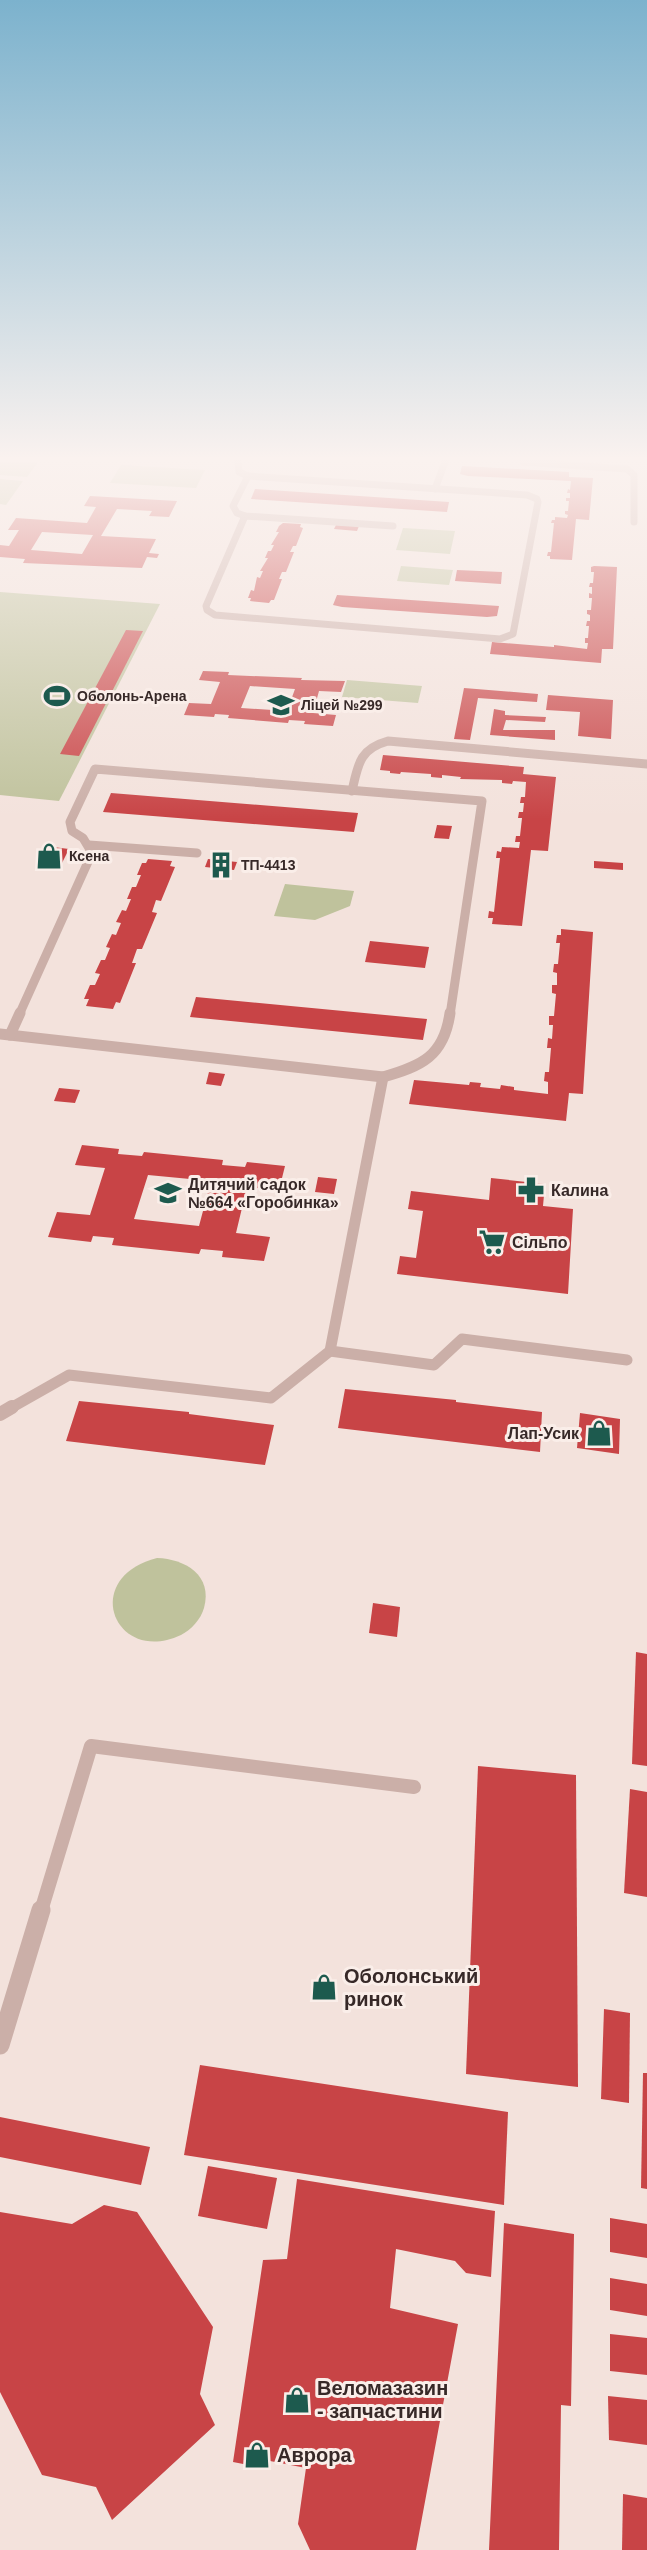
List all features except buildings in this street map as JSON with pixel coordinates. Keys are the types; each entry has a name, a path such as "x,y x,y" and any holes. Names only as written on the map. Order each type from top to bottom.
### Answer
{"lane":[{"path":"217,581 206,606 207,610 215,615 478,637 511,637 523,581"},
{"path":"352,791 363,754 377,743 388,741 647,764"},
{"path":"95,769 482,801 448,1030 437,1052 411,1070 383,1077 5,1034 92,853 89,845 72,831 70,822 95,769"},
{"path":"89,845 197,854"},
{"path":"0,1414 69,1375 271,1398 330,1351 383,1077"},
{"path":"330,1351 435,1365 462,1339 627,1360"},
{"path":"0,2044 91,1746 414,1787"}],"green space":[{"path":"397,581 450,581 449,585"},
{"name":"Оболонь-Арена","path":"0,592 160,604 59,801 0,795"},
{"path":"347,680 422,686 418,703 342,697"},
{"path":"285,884 354,891 350,906 315,920 274,916"},
{"path":"157,1558 177,1562 194,1571 204,1586 206,1596 204,1608 198,1620 181,1635 158,1641 138,1639 124,1630 115,1616 113,1599 119,1583 133,1568"}],"place":[{"name":"Оболонь-Арена","path":"57,696"},
{"name":"Ліцей №299","path":"281,705"},
{"name":"Ксена","path":"49,856"},
{"name":"ТП-4413","path":"221,865"},
{"name":"Калина","path":"531,1190"},
{"name":"Дитячий садок №664 «Горобинка»","path":"168,1193"},
{"name":"Сільпо","path":"492,1242"},
{"name":"Лап-Усик","path":"599,1433"},
{"name":"Оболонський ринок","path":"324,1987"},
{"name":"Веломазазин - запчастини","path":"297,2400"},
{"name":"Аврора","path":"257,2455"}]}
